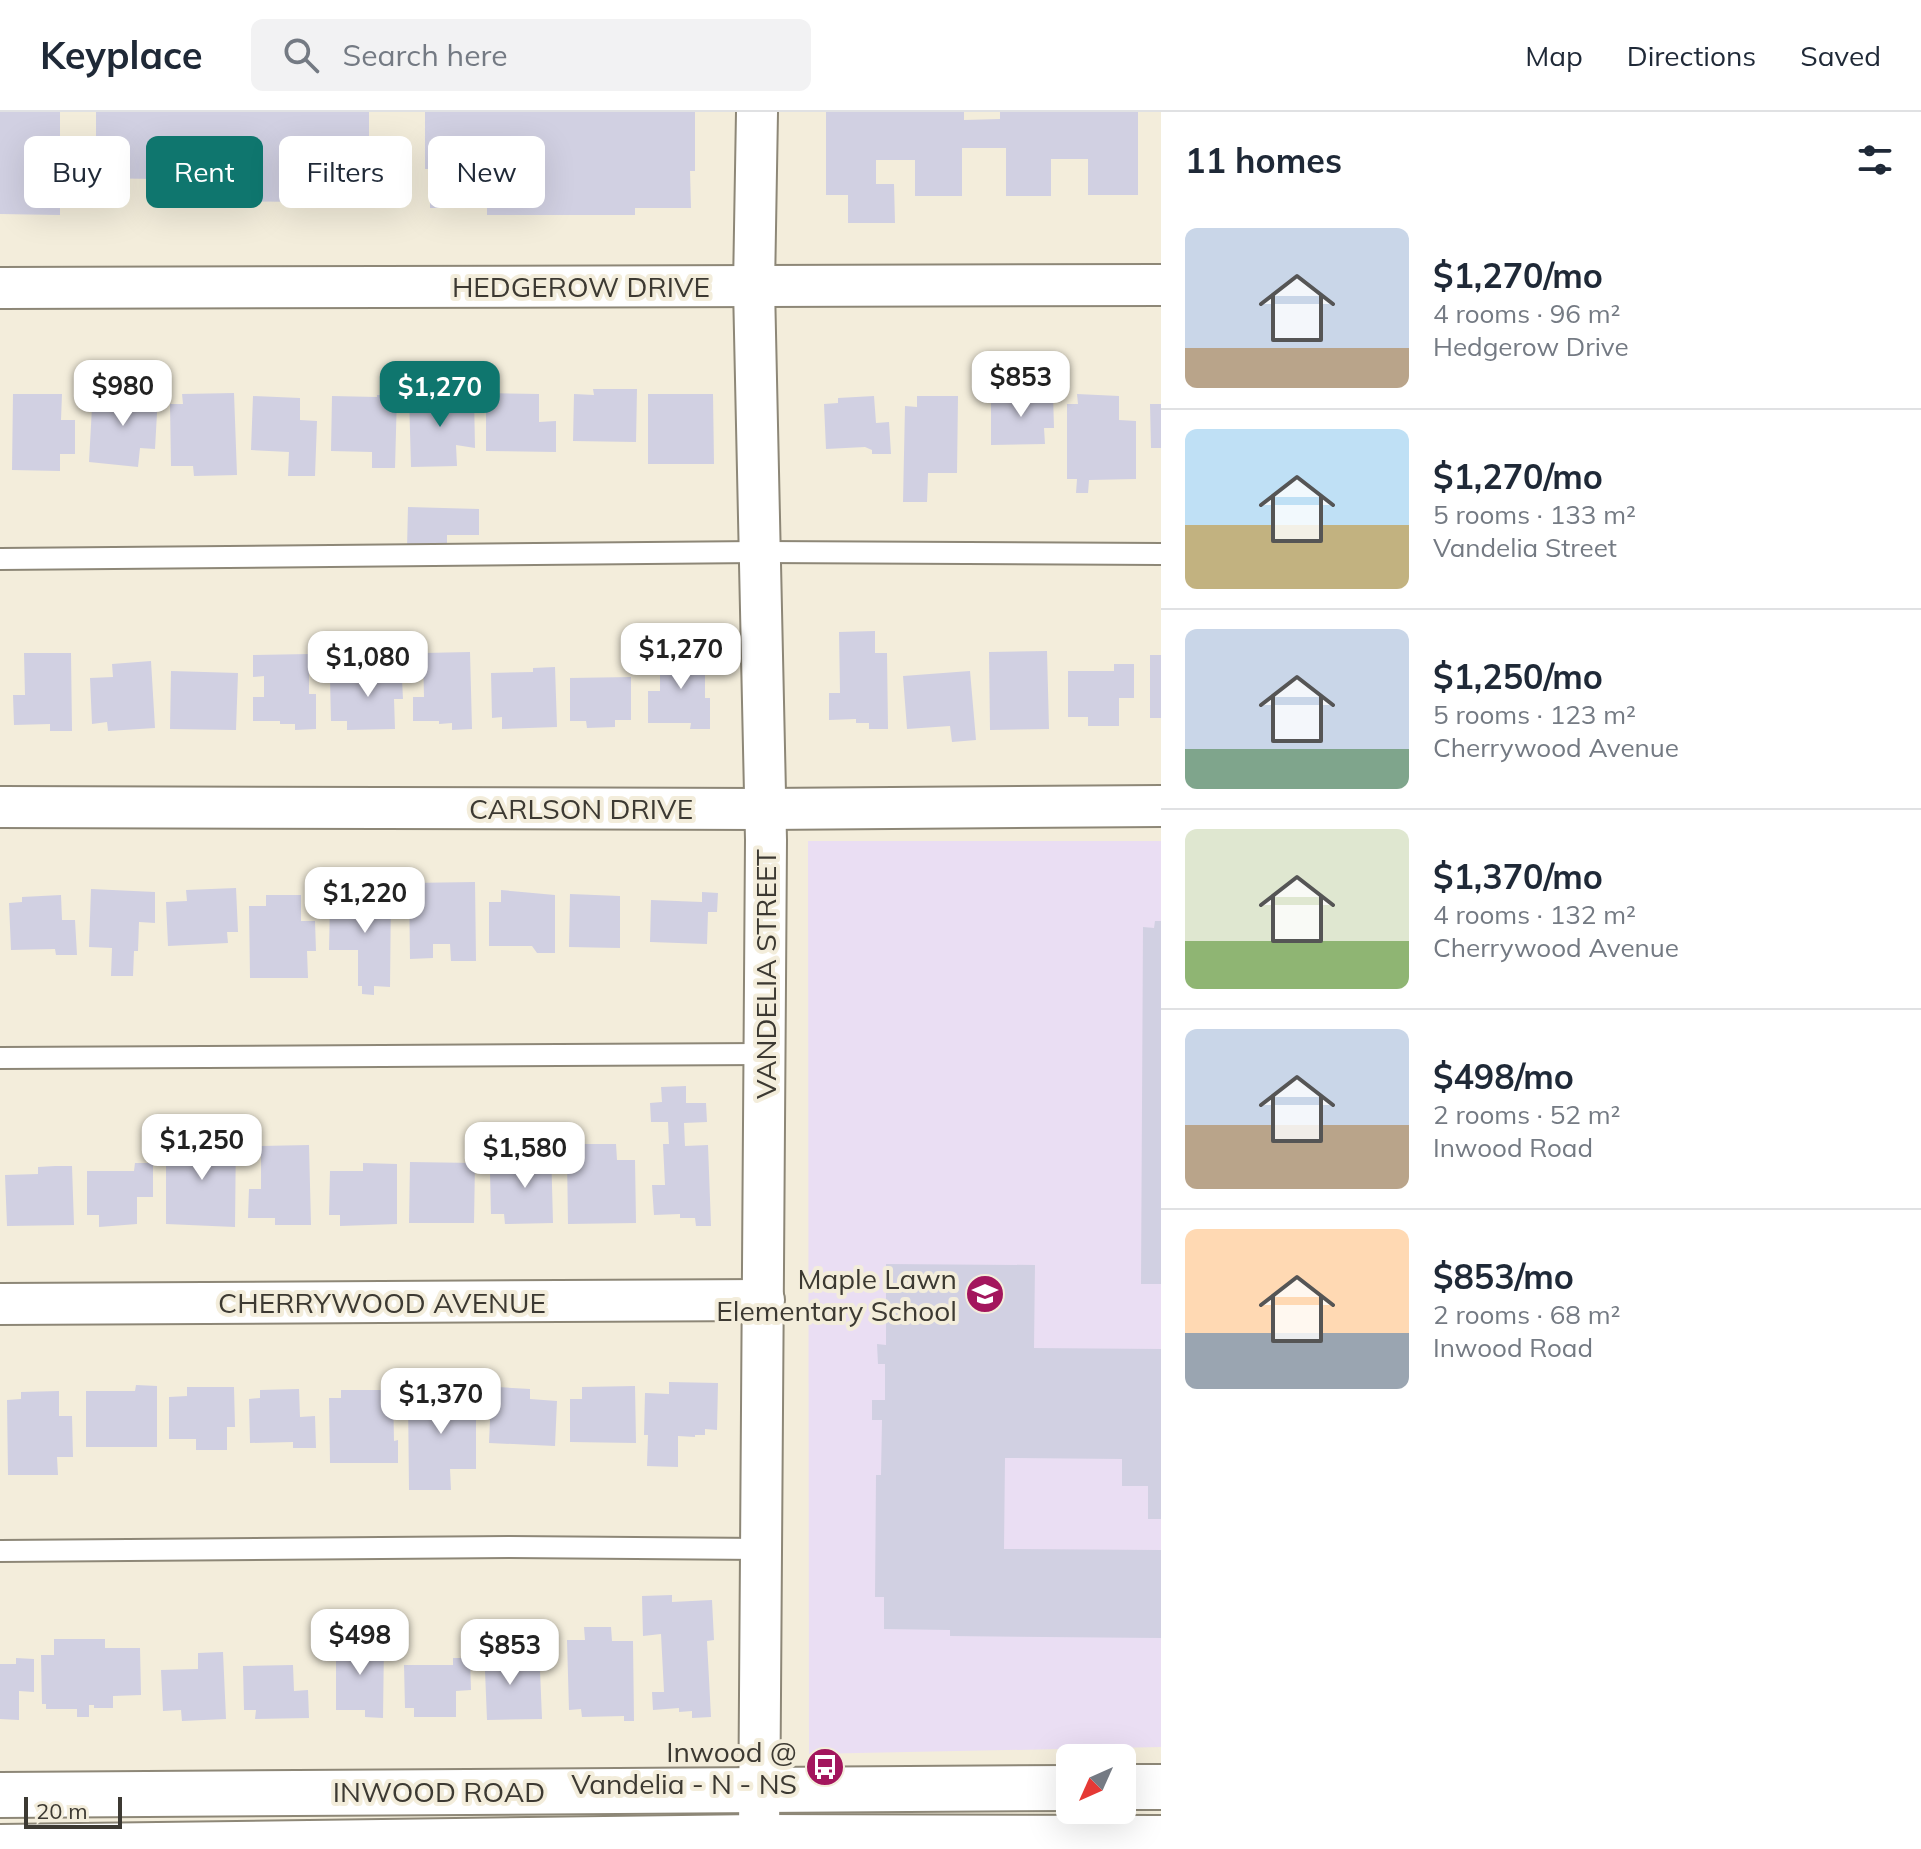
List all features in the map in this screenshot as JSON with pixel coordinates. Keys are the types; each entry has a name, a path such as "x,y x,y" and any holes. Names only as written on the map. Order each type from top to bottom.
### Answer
{"main road":[{"path":"1136,1787 1161,1787"},
{"name":"INWOOD ROAD","path":"0,1795 1056,1788"},
{"path":"500,1791 510,1843"},
{"name":"INWOOD ROAD","path":"0,1847 776,1841 1118,1843 1161,1838"}],"street":[{"name":"VANDELIA STREET","path":"757,112 754,287 766,809 760,1789 776,1841"},
{"name":"HEDGEROW DRIVE","path":"0,288 1161,285"},
{"name":"CARLSON DRIVE","path":"0,807 766,809 1161,806"},
{"name":"CHERRYWOOD AVENUE","path":"0,1304 764,1300"}],"lane":[{"path":"0,559 758,552 1161,554"},
{"path":"0,1058 765,1054"},
{"path":"0,1551 494,1547 762,1549"}],"shaded area":[{"name":"Maple Lawn Elementary School","path":"808,841 1161,841 1161,1747 1056,1744 1056,1749 809,1754"}],"building":[{"path":"0,112 60,112 60,136 24,136 24,208 60,208 60,215 0,214"},
{"path":"96,112 369,112 369,136 279,136 279,202 263,202 263,136 146,136 146,179 130,179 130,136 96,136"},
{"path":"425,112 695,112 695,171 690,171 691,208 635,208 635,215 487,215 487,208 545,208 545,136 428,136 428,169 425,169"},
{"path":"826,112 964,112 964,120 1000,119 1000,112 1138,112 1138,195 1088,195 1088,159 1051,159 1051,196 1006,196 1006,148 962,148 962,196 915,196 915,160 876,160 876,184 894,184 895,223 848,223 848,195 826,195"},
{"path":"593,389 637,389 636,442 573,441 574,394 594,395"},
{"path":"101,393 158,395 155,449 140,448 138,467 89,462 92,407 100,408"},
{"path":"234,393 237,475 194,476 193,466 171,466 170,404 183,404 182,394"},
{"path":"486,393 539,394 539,422 556,421 556,452 486,451"},
{"path":"13,394 62,394 61,420 75,420 75,454 60,454 60,471 12,470"},
{"path":"648,394 713,394 714,464 648,464"},
{"path":"1053,394 1054,428 1044,428 1045,444 991,445 991,395"},
{"path":"1077,394 1119,396 1119,420 1136,421 1136,479 1089,480 1088,493 1076,493 1077,479 1067,479 1067,404 1078,404"},
{"path":"397,395 395,468 372,468 372,452 331,451 332,396"},
{"path":"474,395 475,448 456,445 457,466 411,467 409,396"},
{"path":"253,396 300,398 300,420 317,421 315,476 288,476 289,452 251,450"},
{"path":"874,396 876,423 889,422 891,454 872,454 872,450 865,447 826,449 824,404 838,403 838,398"},
{"path":"917,396 958,396 957,473 928,473 927,502 903,502 905,406 917,407"},
{"path":"1150,404 1161,404 1161,448 1151,448"},
{"path":"408,507 479,509 479,535 447,535 447,550 407,549"},
{"path":"875,631 875,653 887,653 888,729 869,729 869,723 856,723 856,719 829,720 829,693 840,693 839,632"},
{"path":"660,651 705,651 705,698 710,698 710,729 690,729 691,723 648,723 648,691 660,691"},
{"path":"1047,651 1049,729 990,730 989,652"},
{"path":"470,652 472,729 452,730 452,723 413,721 413,697 424,697 423,653"},
{"path":"24,653 71,653 72,731 50,731 50,724 14,725 13,695 25,695"},
{"path":"309,654 309,694 316,694 316,729 295,730 295,724 253,721 253,697 264,697 264,676 253,677 253,655"},
{"path":"1150,655 1161,655 1161,718 1150,718"},
{"path":"382,660 401,660 403,699 394,699 395,729 347,730 347,721 331,721 330,679 382,678"},
{"path":"151,661 155,728 108,731 107,722 92,724 90,678 113,677 112,664"},
{"path":"1114,664 1134,664 1134,698 1119,698 1119,726 1088,726 1088,717 1068,717 1068,671 1114,671"},
{"path":"555,667 557,727 502,729 502,717 492,718 491,673 533,672 533,668"},
{"path":"171,671 238,673 236,730 170,729"},
{"path":"970,671 976,740 952,742 950,726 907,729 903,676"},
{"path":"631,677 631,720 615,720 615,727 587,728 586,721 570,721 570,678"},
{"path":"475,882 476,961 451,961 450,944 433,944 433,958 410,959 409,883"},
{"path":"236,888 238,932 227,932 228,943 168,946 166,902 187,901 186,890"},
{"path":"91,889 155,892 155,923 139,922 133,976 111,976 112,948 89,947"},
{"path":"377,889 391,889 390,987 374,986 374,995 362,994 362,986 358,986 358,950 329,950 330,902 342,902 342,890 351,890 350,894 377,895"},
{"path":"501,890 555,895 555,953 537,953 532,946 489,946 489,902 501,902"},
{"path":"702,892 718,893 717,912 708,912 707,944 650,942 651,900 702,902"},
{"path":"570,894 620,896 620,948 569,947"},
{"path":"61,895 62,920 75,920 77,955 56,955 55,949 11,950 9,903 22,902 22,897"},
{"path":"266,895 301,895 301,921 315,921 316,951 307,951 308,978 250,978 249,906 266,906"},
{"path":"1155,921 1161,921 1161,1284 1141,1284 1143,927 1154,928"},
{"path":"686,1086 686,1103 706,1103 707,1122 684,1123 685,1146 708,1145 711,1226 696,1226 695,1218 680,1218 680,1214 654,1215 652,1185 665,1185 663,1144 669,1144 668,1122 651,1122 650,1103 662,1102 661,1087"},
{"path":"204,1131 236,1131 235,1227 166,1224 166,1146 204,1146"},
{"path":"575,1144 616,1144 617,1160 635,1160 636,1223 568,1224 567,1157 576,1157"},
{"path":"309,1145 311,1225 275,1225 275,1218 248,1218 249,1189 261,1189 261,1146"},
{"path":"551,1148 553,1223 505,1224 504,1214 491,1214 490,1173 523,1172 522,1149"},
{"path":"410,1162 475,1163 474,1223 409,1223"},
{"path":"135,1163 153,1163 153,1197 137,1197 137,1224 99,1227 99,1215 87,1215 87,1171 134,1171"},
{"path":"363,1163 397,1164 397,1224 340,1226 340,1215 329,1215 330,1171 363,1171"},
{"path":"72,1166 74,1225 7,1226 5,1175 38,1174 38,1167"},
{"path":"886,1264 1035,1265 1034,1348 1161,1349 1161,1519 1148,1519 1148,1486 1122,1486 1122,1459 1005,1458 1004,1549 1161,1550 1161,1638 950,1636 950,1630 884,1629 884,1597 875,1597 876,1475 881,1475 882,1420 872,1420 872,1400 885,1400 885,1364 878,1364 877,1344 886,1345"},
{"path":"669,1382 718,1383 717,1430 705,1429 705,1435 695,1437 678,1436 678,1467 647,1466 645,1393 669,1394"},
{"path":"136,1385 157,1386 157,1447 86,1447 86,1391 135,1391"},
{"path":"424,1386 476,1386 476,1469 450,1469 451,1490 409,1490 408,1396 424,1396"},
{"path":"635,1386 636,1443 570,1442 570,1399 582,1399 582,1387"},
{"path":"187,1387 234,1387 235,1427 227,1427 227,1450 196,1450 196,1439 169,1439 169,1397 187,1396"},
{"path":"498,1387 530,1389 530,1399 557,1401 555,1446 489,1443 491,1397 498,1397"},
{"path":"299,1389 300,1417 315,1416 316,1448 293,1448 293,1442 250,1443 249,1399 260,1398 260,1390"},
{"path":"341,1390 393,1390 394,1441 398,1440 398,1463 330,1463 329,1398 341,1398"},
{"path":"59,1391 59,1416 72,1416 73,1457 57,1457 58,1475 8,1475 7,1400 21,1399 21,1392"},
{"path":"672,1595 672,1602 712,1600 714,1640 707,1641 711,1717 692,1718 692,1711 679,1712 679,1708 653,1710 652,1692 664,1692 661,1634 643,1636 642,1596"},
{"path":"584,1627 611,1627 612,1641 633,1641 634,1721 624,1721 624,1716 582,1717 581,1709 569,1710 567,1640 585,1640"},
{"path":"54,1639 105,1639 105,1648 140,1648 141,1695 113,1696 113,1708 89,1705 89,1717 77,1717 77,1709 46,1709 46,1704 42,1704 41,1655 54,1655"},
{"path":"336,1641 384,1642 383,1718 365,1717 365,1710 336,1710"},
{"path":"484,1646 513,1646 514,1671 540,1670 542,1719 487,1720"},
{"path":"223,1652 226,1719 182,1721 181,1710 163,1711 161,1670 198,1669 198,1653"},
{"path":"16,1658 34,1659 34,1692 19,1691 19,1720 0,1719 0,1664 16,1664"},
{"path":"453,1658 470,1658 471,1690 456,1691 456,1717 414,1717 414,1708 405,1708 404,1665 453,1665"},
{"path":"293,1665 294,1691 308,1690 309,1718 255,1719 256,1710 244,1710 243,1666"}],"place":[{"name":"Maple Lawn Elementary School","path":"985,1294"},
{"name":"Inwood @ Vandelia - N - NS","path":"825,1767"}]}
